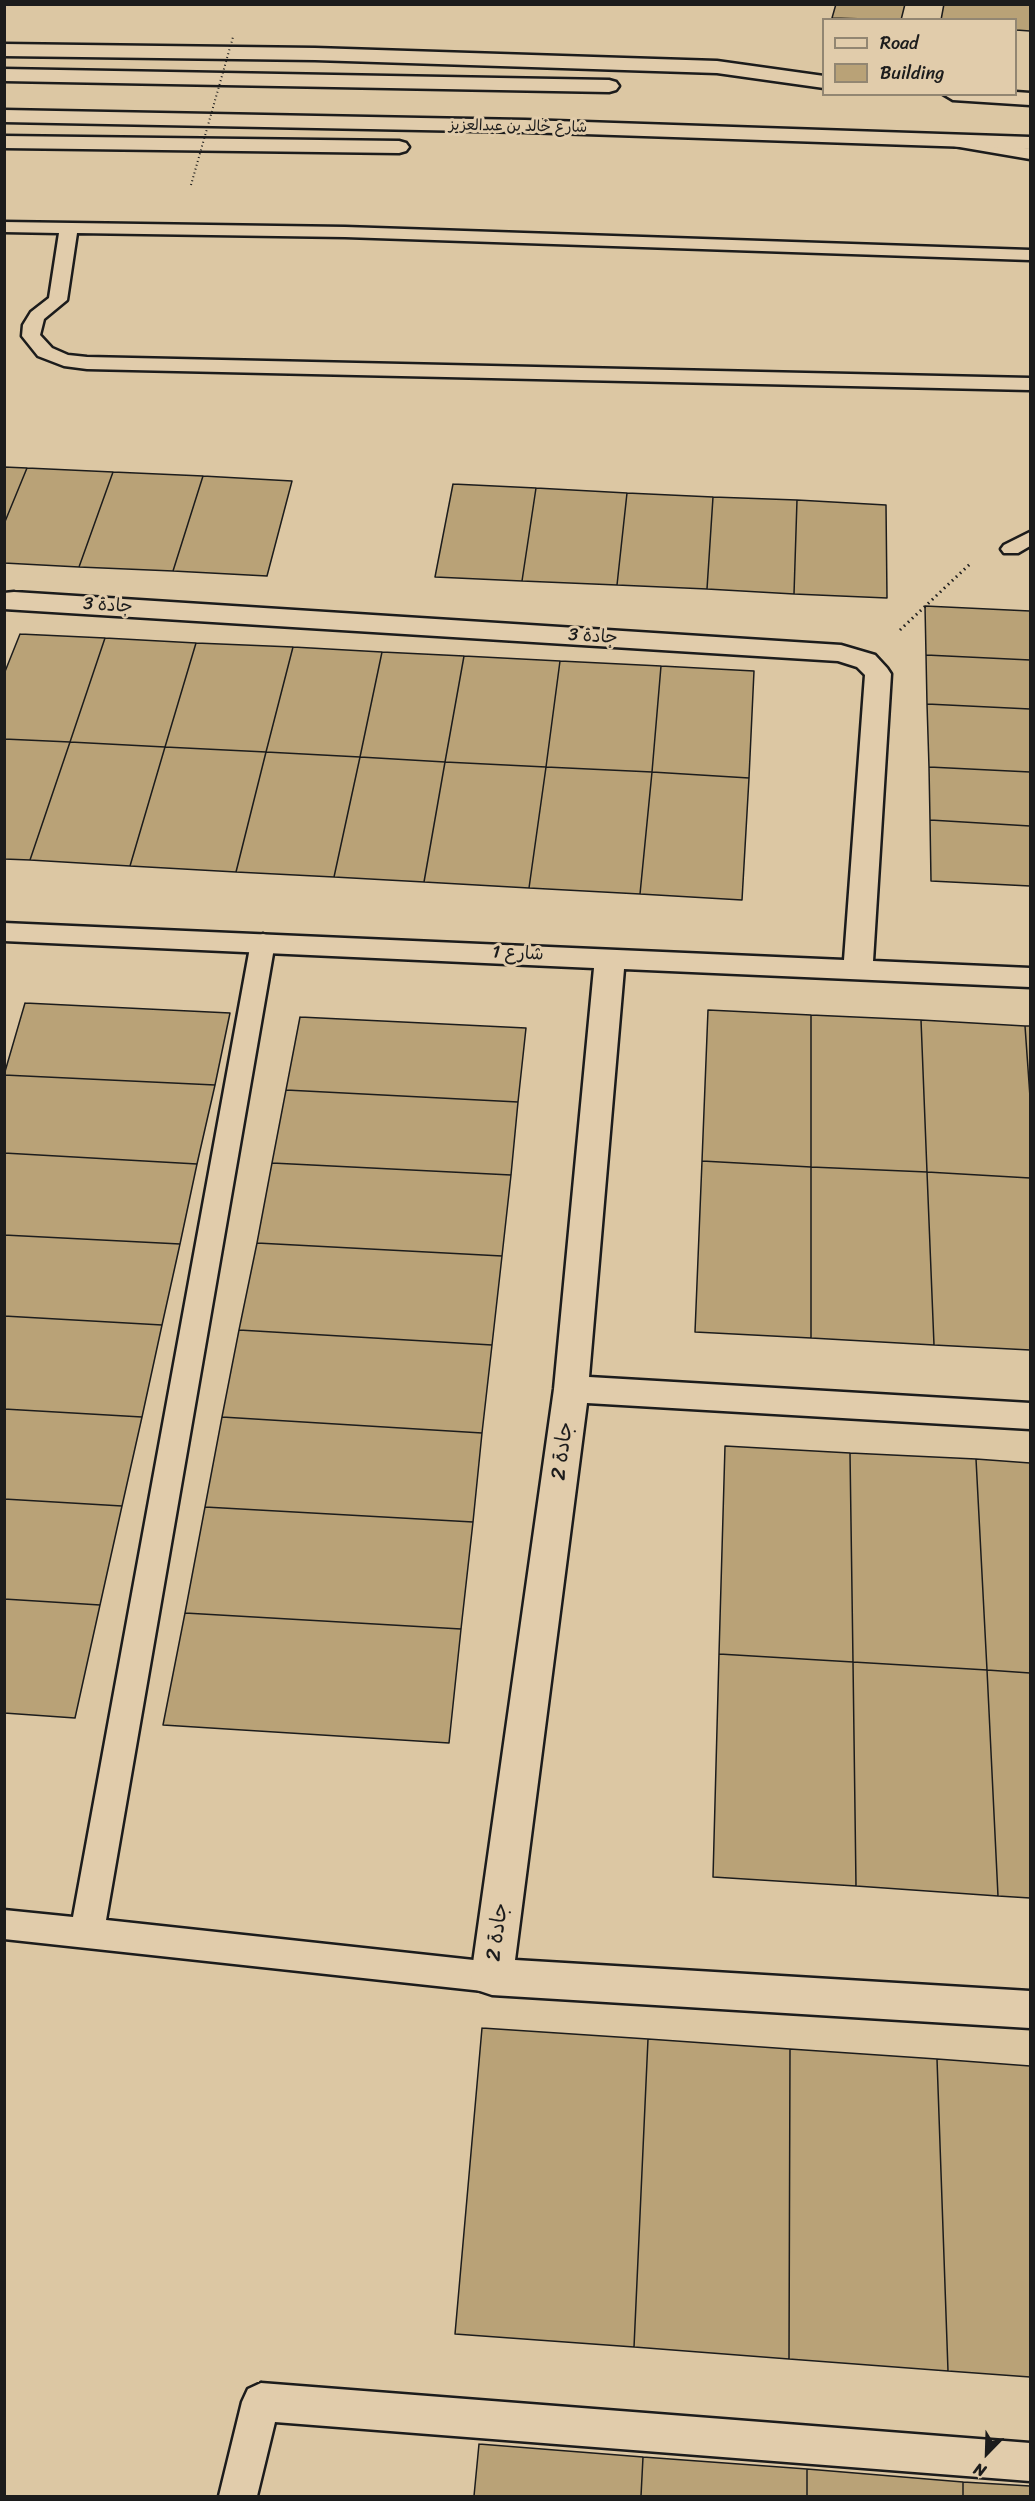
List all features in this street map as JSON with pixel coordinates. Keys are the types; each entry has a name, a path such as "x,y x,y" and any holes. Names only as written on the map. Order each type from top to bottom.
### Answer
{"main road":[{"path":"4,50 315,54 717,67 822,82"},
{"path":"4,75 634,86"},
{"path":"729,88 822,90"},
{"path":"984,96 1030,99"},
{"name":"شارع خالد بن عبدالعزيز","path":"4,116 513,126 1030,143"},
{"path":"650,150 775,148 915,139"},
{"path":"4,142 424,147"},
{"name":"جادة 3","path":"4,602 14,600 841,653 866,661"},
{"path":"858,970 878,674 866,661"},
{"name":"شارع 1","path":"4,932 1030,978"},
{"name":"جادة 2","path":"610,958 571,1389 492,1977 1030,2010"},
{"path":"571,1389 1030,1416"}],"lane":[{"path":"952,140 1030,154"},
{"path":"4,227 357,233 1030,255"},
{"path":"69,227 58,300 38,316 32,325 31,336 45,352 64,360 87,363 1030,384"},
{"path":"1011,549 1030,538"},
{"path":"87,1933 263,942"},
{"path":"4,1924 492,1977"},
{"path":"238,2496 261,2402 1030,2462"}],"path":[{"path":"191,185 233,37"},
{"path":"866,661 979,556"}],"building":[{"path":"836,4 905,4 902,18 832,18"},
{"path":"944,4 1030,4 1030,31 1017,30 1017,18 941,18"},
{"path":"4,467 27,468 4,524"},
{"path":"27,468 113,472 79,567 4,563 4,524"},
{"path":"113,472 203,476 173,571 79,567"},
{"path":"203,476 292,481 267,576 173,571"},
{"path":"453,484 536,488 522,581 435,577"},
{"path":"536,488 627,493 617,585 522,581"},
{"path":"627,493 713,497 707,589 617,585"},
{"path":"713,497 797,500 794,594 707,589"},
{"path":"797,500 886,505 887,598 794,594"},
{"path":"925,606 1030,611 1030,660 926,655"},
{"path":"20,634 105,638 70,742 4,739 4,674"},
{"path":"105,638 196,643 165,747 70,742"},
{"path":"196,643 293,647 266,752 165,747"},
{"path":"293,647 382,652 360,757 266,752"},
{"path":"382,652 464,656 445,762 360,757"},
{"path":"926,655 1030,660 1030,709 927,704"},
{"path":"464,656 560,661 546,767 445,762"},
{"path":"560,661 661,666 652,772 546,767"},
{"path":"661,666 754,671 749,778 652,772"},
{"path":"927,704 1030,709 1030,772 929,767"},
{"path":"4,739 70,742 30,860 4,859"},
{"path":"70,742 165,747 130,866 30,860"},
{"path":"165,747 266,752 236,872 130,866"},
{"path":"266,752 360,757 334,877 236,872"},
{"path":"360,757 445,762 424,882 334,877"},
{"path":"445,762 546,767 529,888 424,882"},
{"path":"546,767 652,772 640,894 529,888"},
{"path":"929,767 1030,772 1030,826 930,820"},
{"path":"652,772 749,778 742,900 640,894"},
{"path":"930,820 1030,826 1030,886 931,881"},
{"path":"25,1003 230,1013 215,1085 4,1075"},
{"path":"708,1010 811,1015 811,1167 702,1161"},
{"path":"811,1015 921,1020 927,1172 811,1167"},
{"path":"300,1017 526,1028 518,1102 286,1090"},
{"path":"921,1020 1025,1026 1030,1097 1030,1178 927,1172"},
{"path":"1025,1026 1030,1026 1030,1097"},
{"path":"4,1075 215,1085 197,1164 4,1153"},
{"path":"286,1090 518,1102 511,1175 272,1163"},
{"path":"4,1153 197,1164 180,1244 4,1235"},
{"path":"702,1161 811,1167 811,1338 695,1332"},
{"path":"272,1163 511,1175 502,1256 257,1243"},
{"path":"811,1167 927,1172 934,1345 811,1338"},
{"path":"927,1172 1030,1178 1030,1350 934,1345"},
{"path":"4,1235 180,1244 162,1325 4,1316"},
{"path":"257,1243 502,1256 492,1345 239,1330"},
{"path":"4,1316 162,1325 142,1417 4,1409"},
{"path":"239,1330 492,1345 482,1433 222,1417"},
{"path":"4,1409 142,1417 122,1506 4,1499"},
{"path":"222,1417 482,1433 473,1522 205,1507"},
{"path":"725,1446 850,1453 853,1662 719,1654"},
{"path":"850,1453 976,1459 987,1670 853,1662"},
{"path":"976,1459 1030,1463 1030,1673 987,1670"},
{"path":"4,1499 122,1506 100,1605 4,1599"},
{"path":"205,1507 473,1522 461,1629 185,1613"},
{"path":"4,1599 100,1605 75,1718 4,1713"},
{"path":"185,1613 461,1629 449,1743 163,1725"},
{"path":"719,1654 853,1662 856,1886 713,1877"},
{"path":"853,1662 987,1670 998,1896 856,1886"},
{"path":"987,1670 1030,1673 1030,1898 998,1896"},
{"path":"482,2028 648,2039 634,2347 455,2334"},
{"path":"648,2039 790,2049 789,2359 634,2347"},
{"path":"790,2049 937,2059 948,2371 789,2359"},
{"path":"937,2059 1030,2066 1030,2377 948,2371"},
{"path":"479,2444 643,2457 641,2496 474,2496"},
{"path":"643,2457 807,2469 807,2496 641,2496"},
{"path":"807,2469 963,2482 963,2496 807,2496"},
{"path":"963,2482 1030,2486 1030,2496 963,2496"}]}
